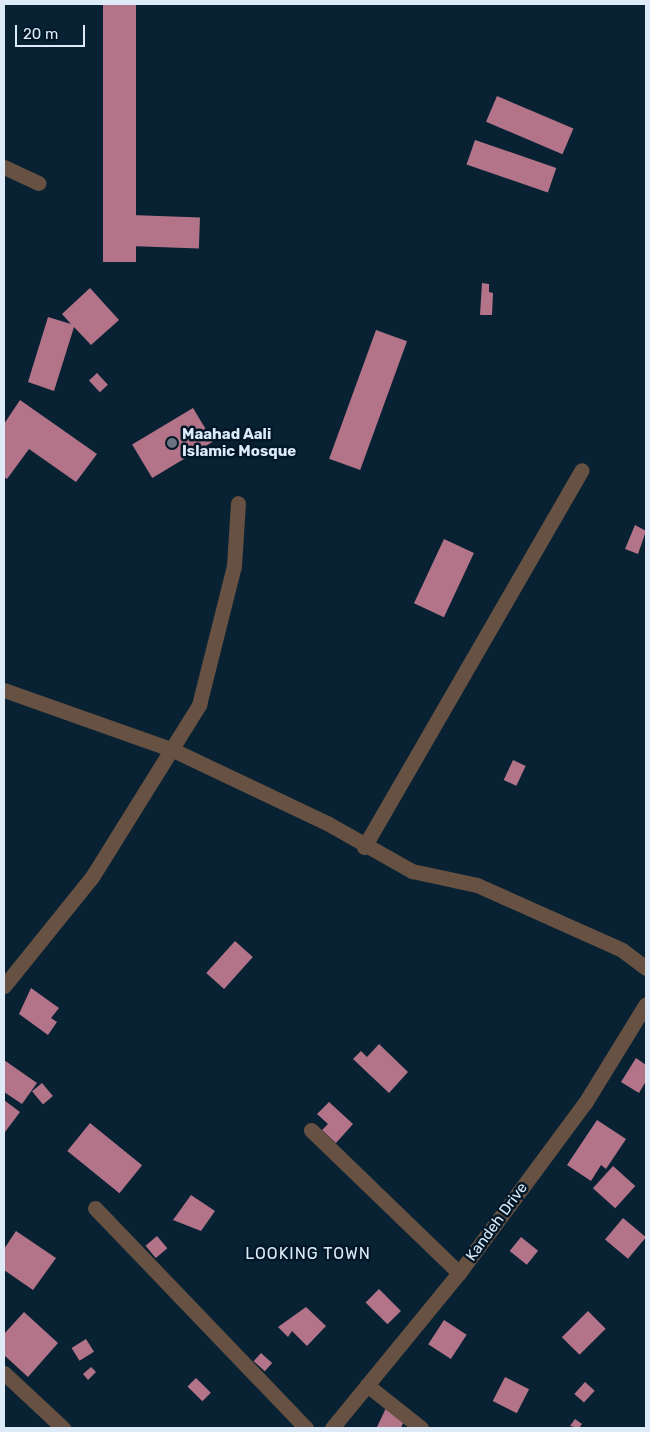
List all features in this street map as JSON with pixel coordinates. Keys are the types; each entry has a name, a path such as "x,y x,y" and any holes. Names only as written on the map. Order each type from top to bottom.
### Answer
{"street":[{"path":"4,167 39,183"},
{"path":"364,846 582,470"},
{"path":"4,986 92,877 198,705 234,566 238,503"},
{"path":"4,690 171,749 327,823 364,846 412,871 477,885 622,950 646,968"},
{"name":"Kandeh Drive","path":"332,1428 459,1273 585,1103 646,1004"},
{"path":"311,1130 459,1273"},
{"path":"95,1208 306,1428"},
{"path":"4,1372 63,1428"},
{"path":"368,1385 421,1428"}],"building":[{"path":"103,4 136,4 136,262 103,262"},
{"path":"497,96 573,128 562,154 486,122"},
{"path":"475,140 556,168 548,193 467,165"},
{"path":"131,215 200,217 199,248 130,246"},
{"path":"482,283 489,284 489,292 493,293 492,315 480,315"},
{"path":"90,288 119,320 91,345 74,327 54,391 28,382 48,317 71,324 62,314"},
{"path":"376,330 407,341 360,470 329,459"},
{"path":"97,373 108,385 100,392 89,381"},
{"path":"20,400 97,454 76,482 29,449 7,479 4,477 4,424"},
{"name":"Maahad Aali Islamic Mosque","path":"193,408 213,441 152,478 132,445"},
{"path":"635,525 646,531 638,554 625,549"},
{"path":"444,539 474,553 444,617 414,603"},
{"path":"513,760 526,766 516,786 504,780"},
{"path":"235,941 253,957 224,989 206,973"},
{"path":"31,988 59,1008 51,1018 57,1022 48,1035 19,1014"},
{"path":"379,1044 408,1072 389,1093 353,1059 361,1051 367,1057"},
{"path":"636,1058 646,1065 646,1081 639,1093 621,1082"},
{"path":"4,1060 37,1083 22,1104 4,1092"},
{"path":"42,1083 53,1096 43,1104 32,1091"},
{"path":"4,1100 20,1112 5,1132 4,1131"},
{"path":"329,1102 353,1124 336,1143 322,1130 328,1124 317,1114"},
{"path":"597,1120 626,1139 606,1169 601,1165 591,1181 567,1165"},
{"path":"90,1123 142,1165 119,1193 67,1151"},
{"path":"613,1166 635,1186 615,1208 593,1188"},
{"path":"191,1195 215,1211 201,1231 173,1220"},
{"path":"623,1218 646,1237 628,1259 605,1239"},
{"path":"16,1231 56,1258 33,1290 4,1270 4,1249"},
{"path":"157,1236 167,1248 156,1258 146,1246"},
{"path":"521,1237 538,1251 527,1265 510,1251"},
{"path":"379,1289 401,1311 387,1324 366,1302"},
{"path":"306,1307 326,1326 307,1346 292,1331 288,1337 278,1327"},
{"path":"588,1311 606,1329 580,1355 562,1337"},
{"path":"24,1312 58,1343 28,1377 4,1355 4,1334"},
{"path":"444,1320 467,1335 451,1359 428,1344"},
{"path":"86,1339 94,1352 80,1361 72,1348"},
{"path":"261,1353 272,1363 265,1371 254,1361"},
{"path":"91,1367 96,1372 88,1380 83,1374"},
{"path":"505,1377 529,1389 517,1413 493,1401"},
{"path":"196,1378 211,1393 202,1401 188,1386"},
{"path":"585,1382 595,1391 584,1403 574,1394"},
{"path":"386,1408 406,1416 401,1428 377,1427"},
{"path":"575,1419 582,1424 579,1428 570,1426"}],"place":[{"name":"Maahad Aali Islamic Mosque","path":"172,443"}],"district":[{"name":"LOOKING TOWN","path":"308,1254"}]}
